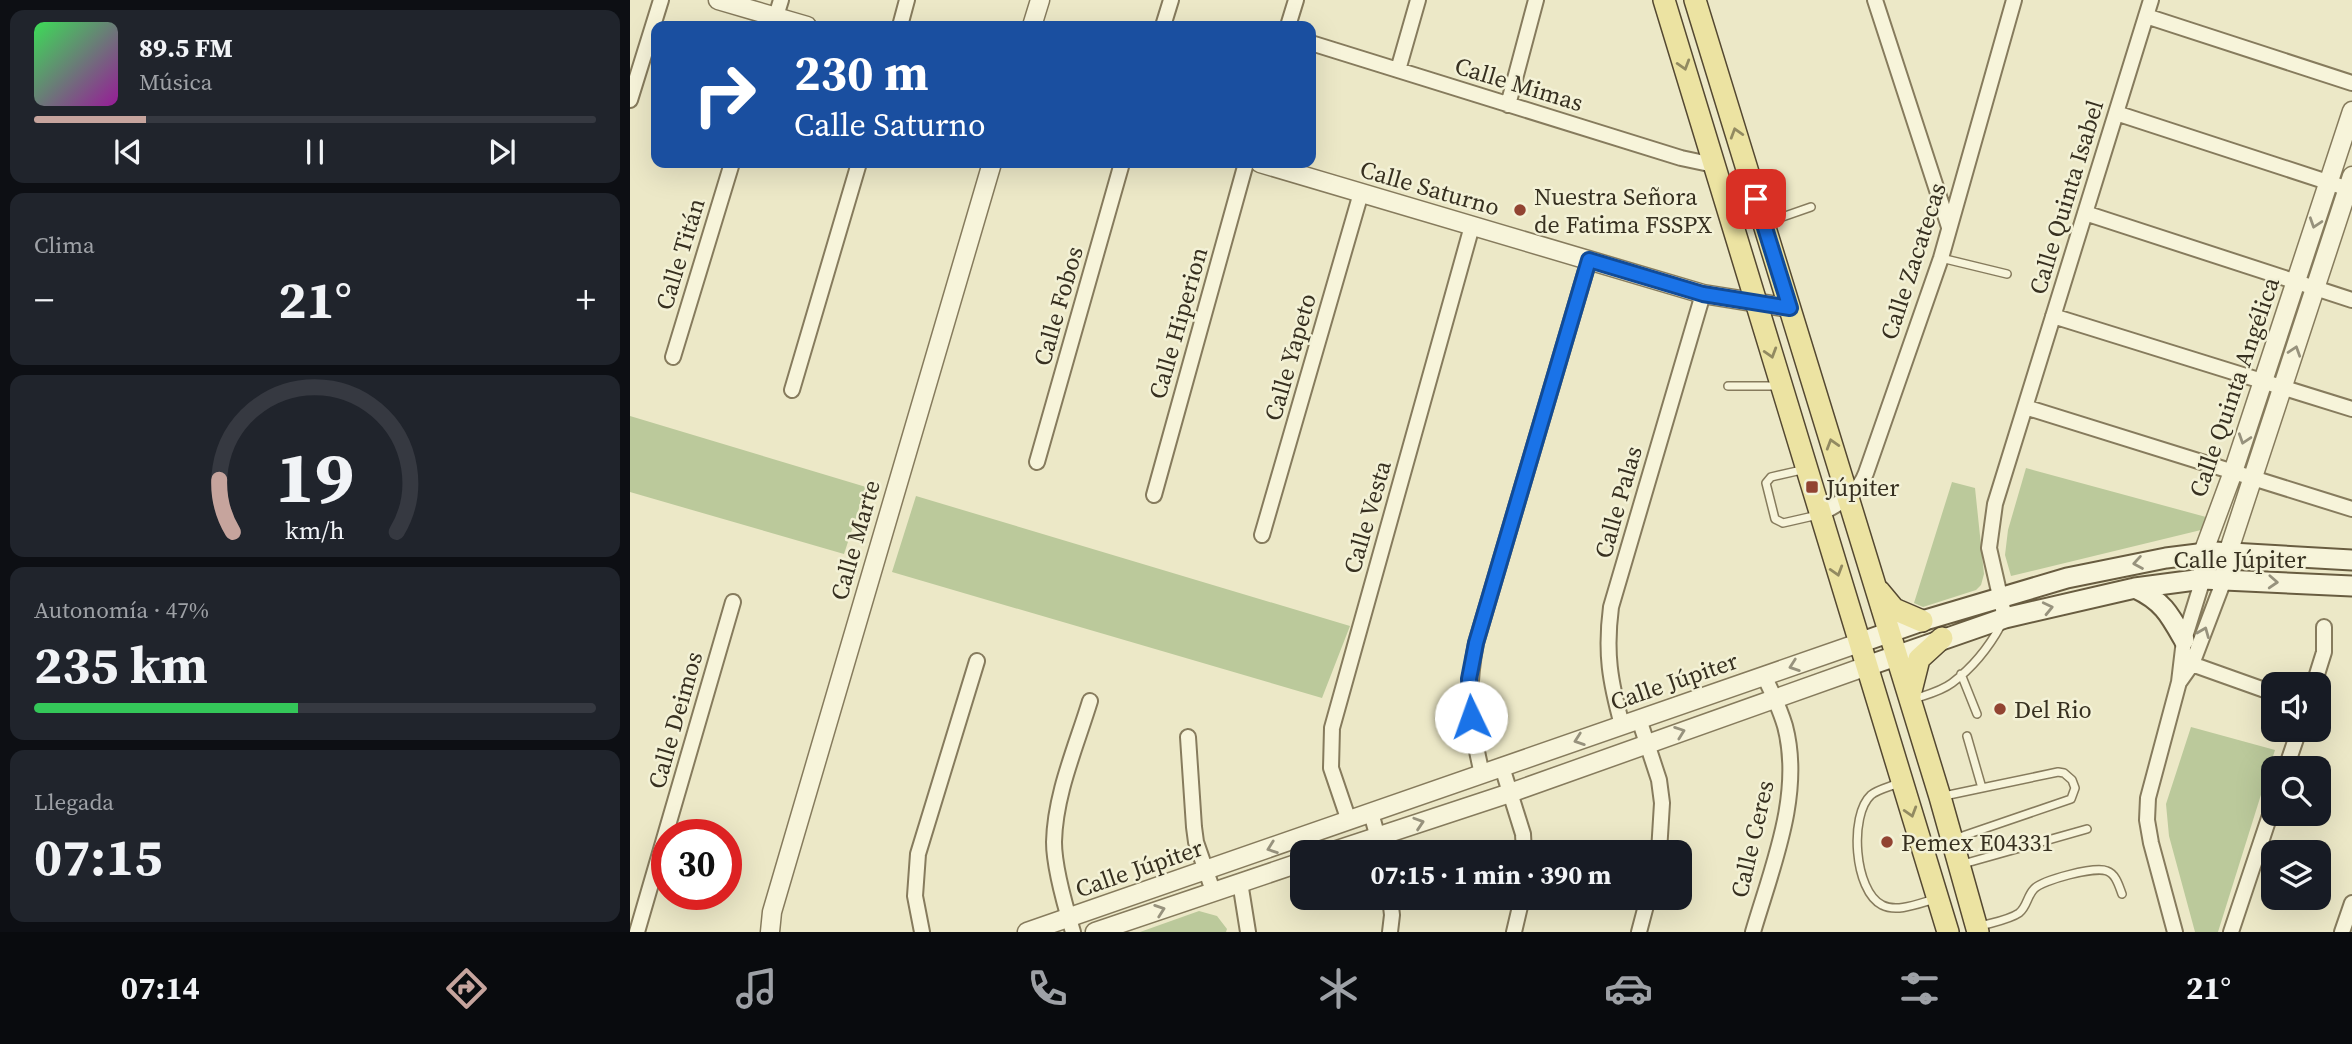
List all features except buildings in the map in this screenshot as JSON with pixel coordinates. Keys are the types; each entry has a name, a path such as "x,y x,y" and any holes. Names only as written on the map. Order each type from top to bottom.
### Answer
{"main road":[{"path":"1664,0 1948,932"},
{"path":"1695,0 1940,797 1978,930"},
{"name":"Calle Júpiter","path":"1859,643 1922,621 2080,575 2203,553 2352,560"},
{"name":"Calle Júpiter","path":"1867,666 2005,618 2135,588 2203,579 2352,586"},
{"path":"1875,584 1894,609 1922,621"},
{"path":"2135,588 2153,597 2163,606 2186,654"},
{"path":"1909,700 1919,659 1942,638"}],"street":[{"path":"654,21 661,0"},
{"path":"718,0 794,21"},
{"path":"901,21 907,0"},
{"path":"1034,21 1040,0"},
{"path":"1165,21 1171,0"},
{"path":"1290,21 1296,0"},
{"path":"1398,70 1418,0"},
{"path":"1508,105 1536,0"},
{"path":"1875,0 1949,227"},
{"name":"Calle Zacatecas","path":"1820,514 1848,498 1860,486 1866,473 1941,258 2014,0"},
{"name":"Calle Quinta Isabel","path":"2005,618 1989,548 2003,474 2151,0"},
{"path":"2146,16 2352,83"},
{"path":"630,100 651,32"},
{"name":"Calle Mimas","path":"1316,45 1681,158 1714,165"},
{"name":"Calle Quinta Angélica","path":"2175,932 2151,843 2147,820 2148,798 2203,579 2203,553 2233,472 2352,111"},
{"path":"2116,113 2328,183 2351,185"},
{"name":"Calle Titán","path":"673,357 730,168"},
{"path":"792,390 858,168"},
{"name":"Calle Marte","path":"770,932 772,912 991,168"},
{"name":"Calle Fobos","path":"1037,462 1121,168"},
{"name":"Calle Hiperion","path":"1154,495 1245,168"},
{"name":"Calle Saturno","path":"1277,168 1703,294 1790,308"},
{"name":"Calle Quinta Angélica","path":"2186,654 2224,580 2228,553 2351,185"},
{"name":"Calle Yapeto","path":"1262,535 1362,193"},
{"path":"2085,213 2352,300"},
{"name":"Calle Vesta","path":"1349,821 1331,768 1332,729 1472,226"},
{"path":"1482,774 1472,732 1469,702 1469,679 1476,643 1589,260"},
{"name":"Calle Palas","path":"1660,840 1662,803 1659,780 1647,744 1613,690 1607,659 1607,636 1611,607 1703,294"},
{"path":"2053,316 2352,409"},
{"path":"2025,407 2352,509"},
{"name":"Calle Deimos","path":"637,932 733,602"},
{"path":"2318,672 2324,652 2324,627"},
{"name":"Calle Júpiter","path":"1027,932 1071,925 1206,872 1502,766 1859,643"},
{"path":"2186,654 2261,688"},
{"path":"922,932 915,896 918,855 977,661"},
{"name":"Calle Júpiter","path":"1391,840 1510,793 1867,666"},
{"name":"Calle Ceres","path":"1753,932 1781,836 1788,799 1788,744 1785,725 1764,676"},
{"path":"1071,925 1054,845 1055,829 1058,807 1090,701"},
{"path":"1188,737 1196,842 1213,891"},
{"path":"1502,766 1523,840"},
{"path":"1371,813 1380,840"},
{"path":"2231,932 2266,826"},
{"name":"Calle Júpiter","path":"1095,932 1290,866"},
{"path":"1240,882 1248,932"},
{"path":"2342,932 2352,903"},
{"path":"1390,932 1391,910"},
{"path":"1514,932 1519,910"},
{"path":"1639,932 1645,910"}],"lane":[{"path":"1764,224 1811,207"},
{"path":"1941,258 2007,274"},
{"path":"1728,386 1782,386"},
{"path":"1806,469 1771,477 1766,483 1775,519 1783,523 1820,514"},
{"path":"1909,700 1952,683 1978,659 2005,618"},
{"path":"1961,674 1977,715"},
{"path":"1967,736 1982,788"},
{"path":"1940,797 2059,772 2069,776 2075,788 2071,799 1951,840"},
{"path":"1902,782 1872,795 1861,810 1857,837 1860,872 1868,892 1882,906 1900,908 1938,898"},
{"path":"1959,866 2087,829"},
{"path":"1978,930 2018,914 2036,887 2057,879 2097,870 2108,871 2115,877 2122,894"}],"green space":[{"path":"630,416 866,487 844,554 630,492"},
{"path":"2026,468 2206,517 2201,530 2011,576 2005,555 2008,530"},
{"path":"1952,482 1975,488 1984,574 1981,585 1976,590 1923,607 1914,603"},
{"path":"916,496 1350,626 1322,698 892,572"},
{"path":"2191,727 2275,750 2273,756 2261,756 2261,795 2218,932 2195,932 2169,836 2166,804"},
{"path":"1199,911 1217,916 1227,929 1226,932 1140,932"}],"place":[{"name":"Nuestra Señora de Fatima FSSPX","path":"1520,210"},
{"name":"Júpiter","path":"1812,487"},
{"name":"Del Rio","path":"2000,709"},
{"name":"Pemex E04331","path":"1887,842"}],"route":[{"path":"1471,717 1469,679 1476,643 1589,260 1703,294 1790,308 1756,199"}]}
